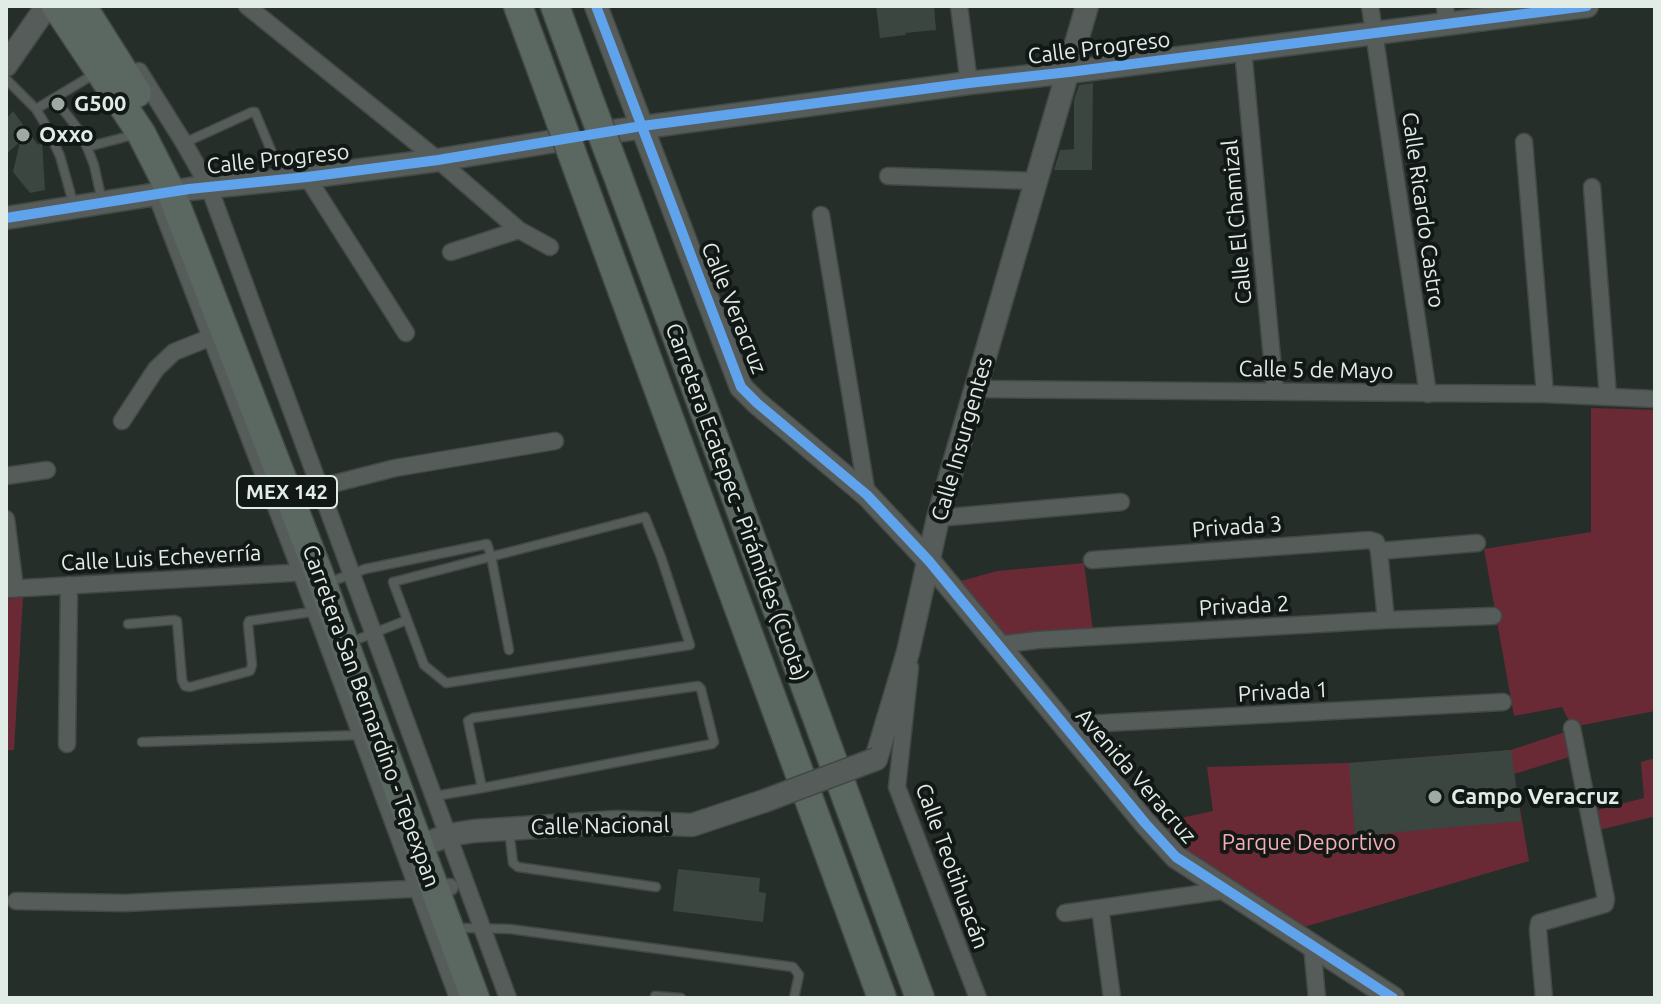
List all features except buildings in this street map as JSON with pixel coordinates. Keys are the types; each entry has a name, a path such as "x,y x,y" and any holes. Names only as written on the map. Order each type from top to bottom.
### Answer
{"highway":[{"name":"Carretera San Bernardino - Tepexpan","path":"56,6 181,190 313,490 327,574 324,610 369,733 434,887 475,998"},
{"name":"Carretera San Bernardino - Tepexpan","path":"82,6 166,142 217,335 327,574 368,636 441,838 434,887"},
{"name":"Carretera Ecatepec - Pirámides (Cuota)","path":"518,6 882,998"},
{"name":"Carretera Ecatepec - Pirámides (Cuota)","path":"555,6 920,998"},
{"name":"Carretera San Bernardino - Tepexpan","path":"434,887 473,928 490,998"}],"street":[{"path":"6,65 47,6"},
{"path":"97,6 184,143 181,190"},
{"path":"247,6 438,160 519,230 550,247"},
{"name":"Calle Veracruz","path":"596,6 741,387 867,495 929,561"},
{"path":"959,6 969,83"},
{"name":"Calle Insurgentes","path":"764,801 876,759 908,652 938,518 1087,6"},
{"name":"Calle Ricardo Castro","path":"1370,6 1428,394"},
{"name":"Calle Progreso","path":"615,131 1374,32 1446,14 1587,6"},
{"name":"Calle El Chamizal","path":"1243,50 1275,390"},
{"name":"Calle Progreso","path":"6,218 181,190 438,160 555,141"},
{"path":"1524,142 1545,394"},
{"path":"888,176 1036,181"},
{"path":"307,177 406,333"},
{"path":"1592,187 1608,397"},
{"path":"821,215 867,495"},
{"path":"451,252 519,230"},
{"path":"122,421 156,369 174,352 217,335"},
{"name":"Calle 5 de Mayo","path":"975,389 1275,390 1655,399"},
{"path":"313,490 395,468 555,441"},
{"path":"6,476 47,470"},
{"path":"938,518 1121,502"},
{"path":"6,519 10,588"},
{"name":"Privada 3","path":"1092,560 1370,540 1376,542 1379,551 1477,543"},
{"path":"1379,551 1386,620"},
{"name":"Avenida Veracruz","path":"929,561 1176,857 1393,998"},
{"name":"Calle Luis Echeverría","path":"10,588 327,574"},
{"path":"67,744 69,585"},
{"name":"Privada 2","path":"998,645 1037,640 1493,616"},
{"path":"368,636 435,796 441,838 473,928 508,998"},
{"name":"Calle Teotihuacán","path":"908,652 911,673 897,787 978,998"},
{"name":"Privada 1","path":"1066,725 1503,702"},
{"path":"1544,998 1539,923 1605,904 1606,899 1572,728"},
{"name":"Calle Nacional","path":"441,838 474,831 617,822 692,825 764,801"},
{"path":"16,901 124,903 434,887 458,998"},
{"path":"1065,913 1227,890"},
{"path":"1100,908 1112,998"},
{"path":"1312,945 1317,998"}],"lane":[{"path":"36,109 100,70"},
{"path":"6,79 36,109 60,156 74,207"},
{"path":"54,98 73,121 87,147 102,202"},
{"path":"184,143 255,112 284,179"},
{"path":"87,147 141,133"},
{"path":"645,517 690,645 446,683 424,665 393,582 491,556 645,517"},
{"path":"327,574 485,544 491,556 509,650"},
{"path":"128,624 177,621 182,680 185,686 190,687 250,671 249,621 324,610"},
{"path":"368,636 407,620"},
{"path":"435,796 482,788 712,744 701,689 698,686 473,718 468,721 482,788"},
{"path":"142,742 369,733"},
{"path":"508,829 513,863 518,867 656,887"},
{"path":"473,928 526,931 793,967 799,975 794,998"},
{"path":"655,996 681,998"}],"green space":[{"path":"1591,408 1655,410 1655,711 1572,727 1562,707 1514,716 1484,549 1591,532"},
{"path":"1084,563 1094,638 997,642 950,584 997,571"},
{"path":"23,597 14,750 6,750 6,599"},
{"name":"Parque Deportivo","path":"1574,729 1579,754 1514,774 1529,861 1294,930 1144,826 1213,811 1207,767 1349,763 1511,750"},
{"path":"1655,758 1655,825 1652,817 1599,830 1597,810 1644,798 1641,762"}],"cycle path":[{"path":"596,6 741,387 867,495 929,561 1176,857 1393,998"},
{"path":"6,218 189,189 438,160 642,126 1587,6"}],"place":[{"name":"G500","path":"58,104"},
{"name":"Oxxo","path":"23,135"},
{"name":"Campo Veracruz","path":"1435,797"}]}
